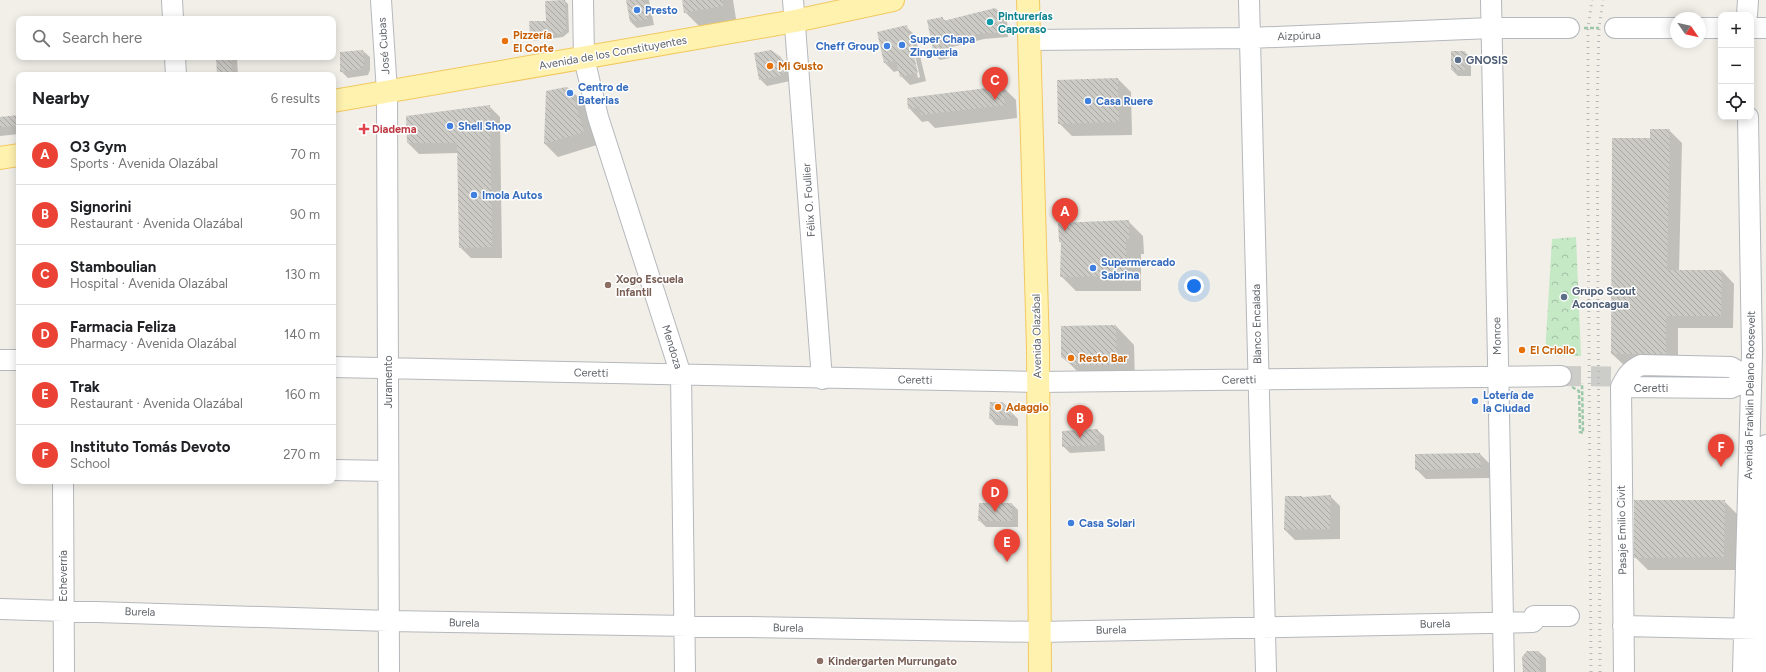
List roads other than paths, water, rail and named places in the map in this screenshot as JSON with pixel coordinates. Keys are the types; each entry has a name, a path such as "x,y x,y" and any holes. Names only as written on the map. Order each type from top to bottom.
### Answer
{"main road":[{"name":"Avenida de los Constituyentes","path":"336,100 584,58 794,10 893,0"},
{"name":"Avenida Olazábal","path":"1028,0 1038,382 1040,672"},
{"path":"0,158 16,155"}],"street":[{"path":"172,0 173,16"},
{"name":"José Cubas","path":"381,0 387,92"},
{"name":"Mendoza","path":"583,0 584,58 598,117 681,375 685,672"},
{"name":"Blanco Encalada","path":"1249,0 1266,672"},
{"name":"Monroe","path":"1491,0 1497,376 1504,672"},
{"path":"1747,12 1748,0"},
{"name":"Félix O. Foullier","path":"794,10 822,378"},
{"name":"Aizpúrua","path":"1029,40 1250,38 1491,28 1569,28"},
{"path":"1615,28 1670,28"},
{"path":"1706,28 1718,28"},
{"path":"1754,28 1766,28"},
{"path":"175,60 176,72"},
{"name":"Juramento","path":"387,92 389,672"},
{"name":"Avenida Franklin Delano Roosevelt","path":"1748,120 1759,379 1757,629 1762,672"},
{"path":"0,360 16,360"},
{"name":"Ceretti","path":"1621,387 1627,375 1634,368 1641,365 1731,368 1759,379"},
{"name":"Ceretti","path":"336,367 1038,382 1497,376 1520,386 1563,386 1570,381"},
{"name":"Ceretti","path":"1658,377 1759,379"},
{"name":"Pasaje Emilio Civit","path":"1621,387 1624,672"},
{"name":"Avenida Franklin Delano Roosevelt","path":"1743,672 1757,629 1766,445"},
{"path":"336,470 388,471"},
{"name":"Echeverría","path":"63,484 64,672"},
{"name":"Burela","path":"0,609 389,621 1039,632 1503,623 1533,622 1534,616 1569,616"},
{"path":"1623,626 1757,629"}],"tunnel":[{"path":"1561,376 1658,377"}],"railway":[{"path":"1591,672 1588,28 1592,0"},
{"path":"1600,672 1597,111 1599,28 1603,0"}],"place":[{"name":"Presto","path":"637,10"},
{"name":"Pinturerías Caporaso","path":"990,22"},
{"name":"Pizzería El Corte","path":"505,41"},
{"name":"Super Chapa Zingueria","path":"902,45"},
{"name":"Cheff Group","path":"887,46"},
{"name":"GNOSIS","path":"1458,60"},
{"name":"Mi Gusto","path":"770,66"},
{"name":"Centro de Baterias","path":"570,93"},
{"name":"Stamboulian","path":"995,100"},
{"name":"Casa Ruere","path":"1088,101"},
{"name":"Shell Shop","path":"450,126"},
{"name":"Diadema","path":"364,129"},
{"name":"Imola Autos","path":"474,195"},
{"name":"O3 Gym","path":"1065,231"},
{"name":"Supermercado Sabrina","path":"1093,268"},
{"name":"Xogo Escuela Infantil","path":"608,285"},
{"name":"Grupo Scout Aconcagua","path":"1564,297"},
{"name":"El Criollo","path":"1522,350"},
{"name":"Resto Bar","path":"1071,358"},
{"name":"Lotería de la Ciudad","path":"1475,401"},
{"name":"Adaggio","path":"998,407"},
{"name":"Signorini","path":"1080,438"},
{"name":"Instituto Tomás Devoto","path":"1721,467"},
{"name":"Farmacia Feliza","path":"995,512"},
{"name":"Casa Solari","path":"1071,523"},
{"name":"Trak","path":"1007,562"},
{"name":"Kindergarten Murrungato","path":"820,661"}]}
